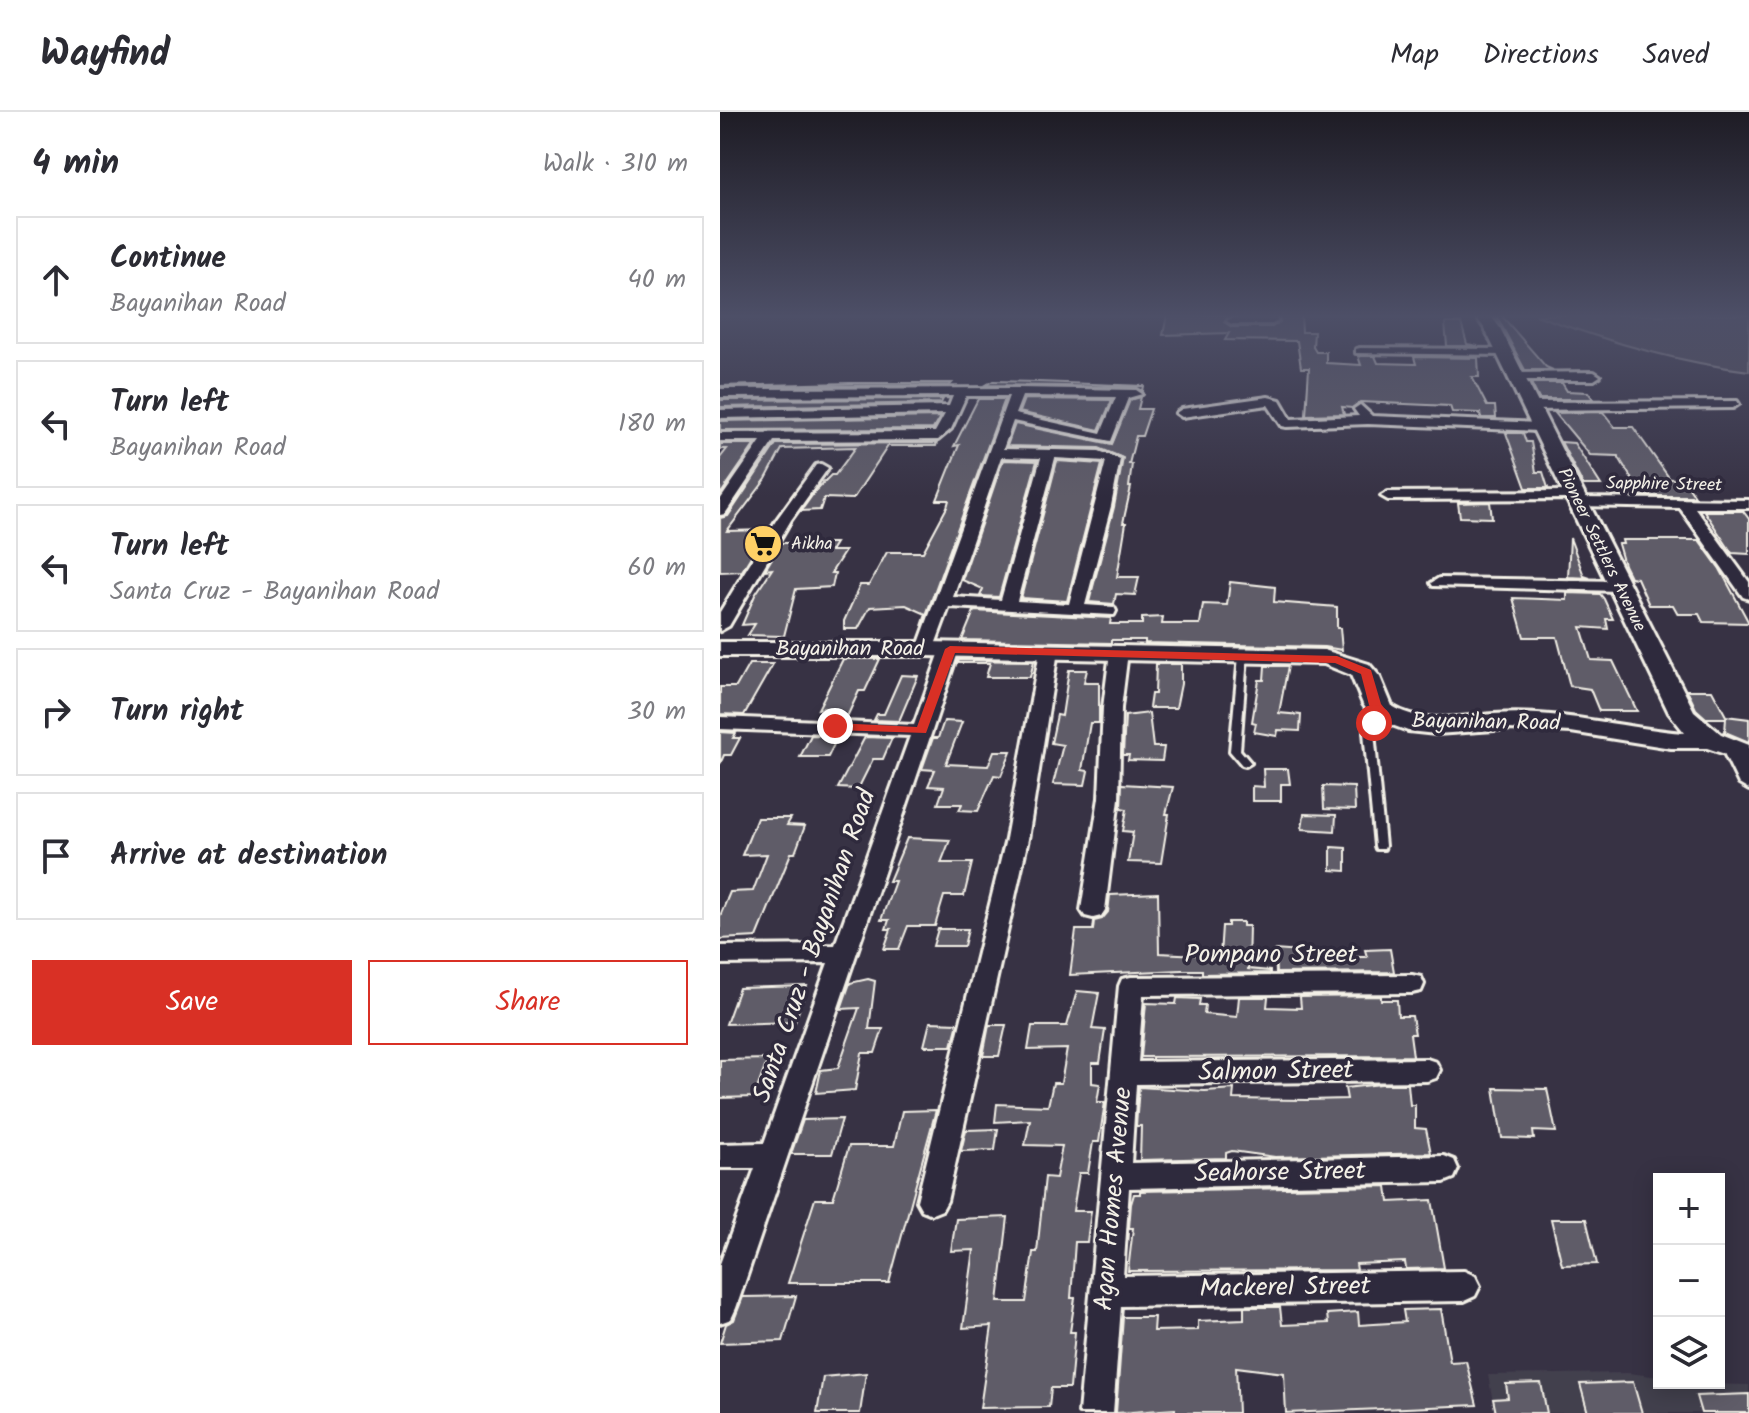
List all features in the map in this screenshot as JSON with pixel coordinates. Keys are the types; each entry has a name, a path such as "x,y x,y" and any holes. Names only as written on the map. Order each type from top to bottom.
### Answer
{"street":[{"path":"1515,377 1594,376"},
{"name":"Pioneer Settlers Avenue","path":"1515,377 1675,701 1689,723 1730,748"},
{"path":"720,437 938,436 945,429 961,392"},
{"path":"720,393 1017,392 1060,410 1106,438 1130,394 1060,410 1006,416"},
{"name":"Santa Cruz - Bayanihan Road","path":"720,1308 922,731 944,602 997,453 1006,416 1017,392"},
{"path":"720,426 726,414 748,393"},
{"path":"1182,413 1263,401 1276,403 1290,424 1364,415 1539,427"},
{"path":"1529,406 1733,404"},
{"path":"726,414 953,410"},
{"path":"720,511 771,436"},
{"path":"997,453 1099,455 1108,456 1114,462 1076,609"},
{"path":"1008,605 1049,455"},
{"path":"720,626 784,519 821,468"},
{"name":"Sapphire Street","path":"1388,496 1749,504"},
{"path":"1685,504 1749,594"},
{"path":"1439,583 1619,586"},
{"path":"944,602 1108,611"},
{"name":"Bayanihan Road","path":"720,649 938,649 1324,657 1360,667 1370,680 1375,705 1382,713 1418,726 1532,721 1606,728 1730,748"},
{"path":"932,1201 1017,839 1049,651"},
{"path":"1093,910 1109,798 1112,708 1119,652"},
{"path":"720,723 922,731"},
{"path":"1730,748 1749,784"},
{"path":"720,955 844,954"},
{"name":"Pompano Street","path":"1131,986 1412,984"},
{"name":"Agan Homes Avenue","path":"1096,1413 1131,986"},
{"name":"Salmon Street","path":"1124,1073 1427,1070"},
{"path":"720,1156 773,1155"},
{"name":"Seahorse Street","path":"1116,1176 1444,1169"},
{"name":"Mackerel Street","path":"1107,1291 1464,1286"}],"lane":[{"path":"1243,656 1235,751 1246,763"},
{"path":"1380,846 1369,732 1382,713"}],"shaded area":[{"path":"1629,1373 1653,1376 1653,1389 1725,1389 1725,1384 1749,1385 1749,1413 1495,1413 1488,1375"}],"building":[{"path":"1309,376 1479,376 1472,377 1487,406 1495,406 1496,418 1481,418 1480,413 1452,412 1450,406 1360,402 1352,408 1342,407 1344,414 1306,415"},
{"path":"993,381 1144,386 1143,391 1136,387 986,385"},
{"path":"850,383 952,383 720,386"},
{"path":"1531,383 1562,383 1567,391 1588,392 1593,399 1539,399"},
{"path":"1141,397 1138,409 1151,409 1142,436 1136,436 1129,464 1132,464 1131,487 1117,577 1139,577 1135,595 1116,594 1114,604 1089,602 1114,507 1123,458 1099,448 1007,446 1015,424 1112,444 1130,400"},
{"path":"943,399 941,403 720,407 720,400"},
{"path":"978,399 1005,399 922,626 926,614 906,605 870,607 858,629 844,629 844,621 860,585 869,585 887,552 923,552 947,507 949,500 937,500 959,445 954,446"},
{"path":"1024,399 1112,400 1099,430 1019,412"},
{"path":"1603,412 1615,427 1633,427 1670,479 1683,478 1695,496 1642,496 1618,456 1590,455 1555,413"},
{"path":"940,417 933,429 720,430 720,421"},
{"path":"1506,433 1523,433 1526,442 1531,442 1536,472 1543,472 1548,488 1526,488"},
{"path":"1561,442 1574,443 1601,485 1583,485"},
{"path":"937,443 936,446 888,446 853,499 824,498 820,510 801,511 856,447 782,449 766,479 727,531 767,530 742,571 720,572 720,518 728,516 776,444"},
{"path":"720,444 755,444 720,495 720,458 727,449 720,449"},
{"path":"1003,460 1037,461 999,597 980,596 983,589 962,580"},
{"path":"1057,461 1102,464 1067,601 1021,598"},
{"path":"1490,502 1492,518 1460,517 1458,503"},
{"path":"1704,511 1743,511 1749,519 1749,554 1732,553"},
{"path":"1570,538 1584,576 1590,578 1568,577"},
{"path":"1622,540 1699,540 1720,569 1749,623 1703,622 1699,614 1678,614 1673,605 1649,605 1637,578 1630,577 1624,565 1618,544 1623,544"},
{"path":"781,543 835,543 830,551 845,551 831,573 835,573 832,587 796,589 784,636 748,635 755,624 742,625 755,595 772,569 765,570"},
{"path":"1230,582 1275,587 1274,602 1337,607 1337,628 1340,628 1342,650 1145,643 1145,640 1111,640 1111,643 962,640 974,611 1111,618 1110,624 1142,624 1142,618 1163,617 1162,624 1200,624 1203,604 1227,605"},
{"path":"1567,593 1600,594 1604,599 1613,619 1606,619 1608,629 1581,627 1591,660 1613,661 1637,711 1599,711 1590,689 1570,686 1557,637 1524,637 1513,598 1567,600"},
{"path":"843,659 880,659 865,691 859,691 846,719 821,718 826,708 818,709"},
{"path":"959,660 1034,661 1030,677 986,677 990,663 958,663"},
{"path":"749,664 773,664 744,715 720,714 720,687 736,687"},
{"path":"1156,664 1181,664 1176,708 1149,708 1151,694 1155,694"},
{"path":"1265,666 1288,666 1279,713 1301,715 1300,731 1278,730 1277,736 1254,732 1256,723 1252,722 1259,680 1264,680"},
{"path":"1069,670 1087,670 1084,682 1099,682 1099,723 1090,723 1082,770 1088,771 1085,785 1053,784 1063,745 1051,743 1057,715 1062,716"},
{"path":"901,675 918,676 899,721 874,720 877,714 884,714"},
{"path":"1687,690 1712,690 1726,716 1749,719 1749,742 1725,732 1726,718 1706,718 1696,709"},
{"path":"1149,713 1153,747 1164,747 1162,761 1128,760 1129,755 1123,755 1125,716"},
{"path":"944,721 962,722 946,764 988,766 994,751 1011,751 1001,776 994,775 978,811 959,810 962,804 938,804 944,787 928,786 935,770 922,769 933,738 938,738"},
{"path":"720,732 736,733 733,738 740,738 731,755 724,755 720,764"},
{"path":"811,735 838,736 828,757 800,757"},
{"path":"865,737 892,738 883,759 873,759 858,789 838,788"},
{"path":"1263,769 1288,769 1290,784 1281,784 1281,801 1252,801 1252,786 1264,787"},
{"path":"1122,784 1173,787 1166,814 1169,814 1161,863 1128,862 1133,832 1123,831 1127,809 1121,808"},
{"path":"1323,786 1354,787 1355,810 1324,809"},
{"path":"1304,814 1336,815 1335,831 1302,829"},
{"path":"757,818 791,818 787,825 805,826 757,937 720,939 720,916 730,892 753,891 767,854 742,855"},
{"path":"907,838 950,840 941,863 972,863 964,896 944,896 935,926 908,926 899,949 884,949 891,929 886,929 889,920 881,920 895,881 889,881"},
{"path":"1331,847 1346,848 1346,871 1331,870"},
{"path":"1158,893 1159,953 1220,956 1222,926 1228,926 1228,922 1243,922 1243,926 1249,926 1248,969 1270,973 1202,974 1202,970 1182,970 1070,975 1076,930 1093,930 1094,921 1102,919 1108,912 1110,895"},
{"path":"938,929 968,929 964,946 933,946"},
{"path":"1390,949 1394,972 1276,973 1275,950 1328,954 1329,957 1367,957 1365,950"},
{"path":"868,979 875,981 869,1029 883,1029 875,1053 862,1053 855,1090 816,1093 821,1070 838,1068 859,1008 841,1009 850,983"},
{"path":"807,986 795,1022 726,1024 739,988"},
{"path":"1077,991 1099,993 1092,1029 1105,1030 1100,1063 1092,1063 1092,1083 1100,1084 1097,1102 1105,1102 1099,1142 1093,1142 1088,1173 1079,1173 1073,1211 1091,1211 1087,1242 1075,1242 1071,1298 1075,1298 1070,1332 1075,1332 1070,1388 1051,1388 1049,1407 980,1408 992,1326 963,1328 974,1250 951,1251 956,1219 1008,1217 998,1302 1026,1302 1033,1252 1037,1252 1045,1177 1056,1178 1062,1146 1025,1145 1030,1120 995,1122 997,1104 1048,1106 1053,1083 1061,1083 1067,1049 1028,1050 1032,1026 1067,1026"},
{"path":"1381,996 1381,1000 1397,1000 1398,1016 1412,1016 1415,1034 1410,1034 1413,1056 1141,1057 1146,1003 1176,1004 1177,998 1200,999 1199,1005 1205,1005 1204,1014 1237,1017 1239,997 1268,997 1267,1007 1301,1008 1300,997"},
{"path":"930,1022 958,1023 952,1046 924,1046"},
{"path":"989,1025 1006,1025 999,1056 983,1056"},
{"path":"768,1059 754,1097 720,1098 720,1060"},
{"path":"1408,1084 1410,1105 1415,1105 1415,1128 1426,1129 1431,1153 1275,1157 1232,1151 1226,1153 1226,1158 1140,1160 1141,1126 1136,1126 1139,1087 1205,1091 1234,1089 1233,1099 1307,1100 1347,1099 1345,1088"},
{"path":"1494,1088 1547,1089 1556,1132 1533,1131 1534,1139 1502,1138"},
{"path":"936,1110 889,1283 788,1283 815,1199 833,1199 849,1146 894,1146 902,1111"},
{"path":"842,1119 832,1154 791,1154 803,1120"},
{"path":"998,1129 995,1150 961,1151 966,1130"},
{"path":"1387,1186 1389,1202 1432,1200 1444,1268 1406,1269 1405,1262 1356,1264 1357,1270 1128,1271 1133,1228 1129,1228 1131,1204 1134,1194 1140,1194 1140,1191"},
{"path":"1551,1219 1586,1219 1597,1264 1562,1265"},
{"path":"796,1296 783,1341 720,1343 726,1324 734,1320 743,1297"},
{"path":"1244,1307 1280,1307 1282,1325 1328,1323 1327,1314 1358,1312 1359,1325 1405,1322 1403,1310 1441,1309 1450,1362 1466,1361 1477,1405 1286,1413 1284,1373 1236,1367 1238,1413 1175,1413 1175,1409 1116,1413 1123,1317 1154,1317 1153,1331 1198,1330 1198,1321 1244,1319"},
{"path":"866,1373 860,1413 817,1413 823,1377"},
{"path":"1633,1382 1642,1413 1588,1413 1580,1384"},
{"path":"1541,1383 1547,1413 1496,1413 1493,1399 1508,1398 1506,1384"},
{"path":"1749,1394 1749,1413 1701,1413 1696,1396"}],"place":[{"name":"Aikha","path":"763,544"}],"route":[{"path":"835,726 922,731 950,649 1337,659 1367,672 1375,705 1382,713 1374,723"}]}
